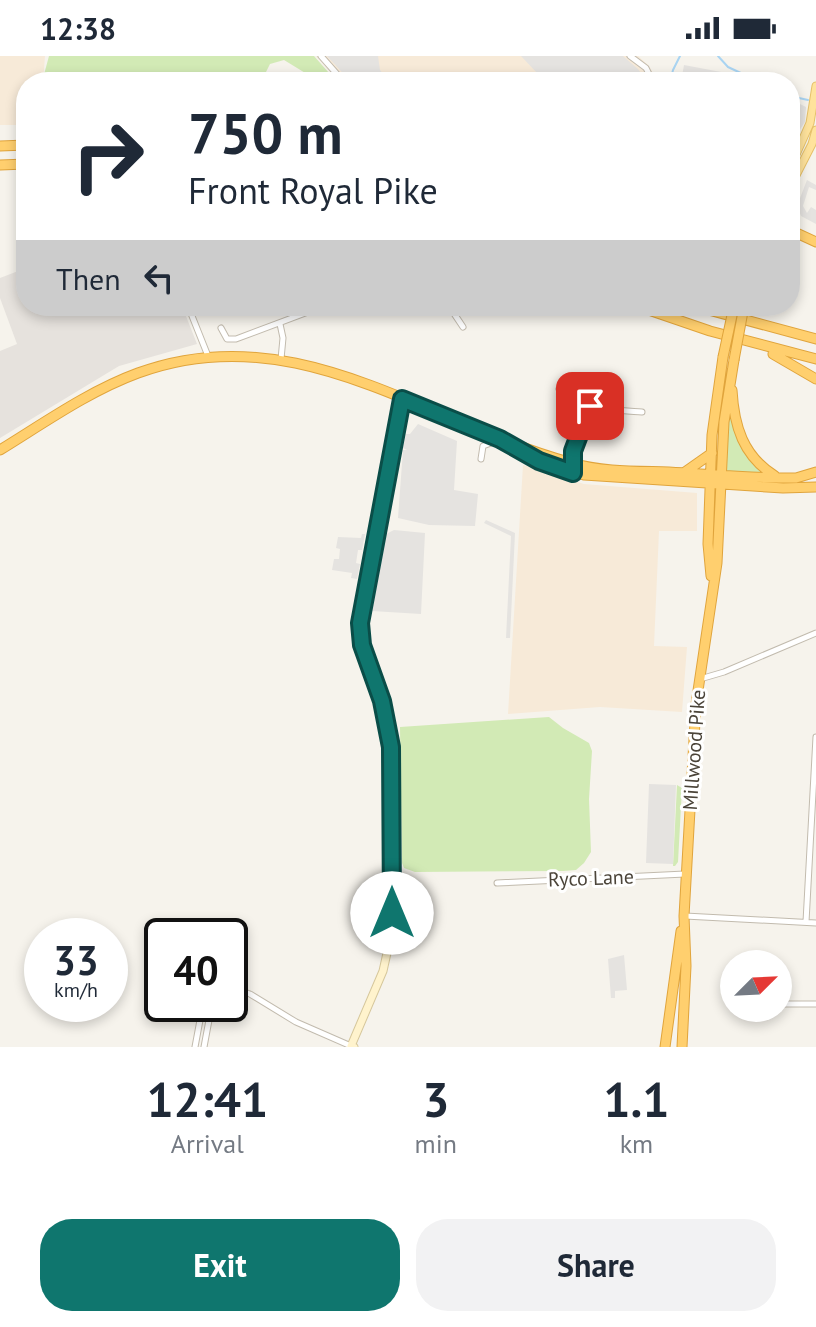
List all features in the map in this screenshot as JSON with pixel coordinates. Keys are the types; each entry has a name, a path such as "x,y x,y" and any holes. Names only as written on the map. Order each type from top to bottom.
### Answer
{"highway":[{"path":"666,316 775,354 816,379"},
{"path":"726,316 816,339"},
{"name":"Millwood Pike","path":"682,1047 686,874 699,679 712,585 708,544 724,422 733,316"},
{"name":"Millwood Pike","path":"716,479 712,453 714,408 741,316"},
{"path":"710,331 816,359"},
{"path":"0,450 124,379 160,366 208,356 238,355 281,359 330,371 599,477 796,478 816,472"},
{"path":"729,362 734,416 743,444 757,464 778,478"},
{"path":"683,473 712,453"},
{"path":"572,468 683,473 783,488 816,487"},
{"name":"Millwood Pike","path":"665,1047 684,916"}],"main road":[{"path":"800,147 810,123 816,86"},
{"path":"800,155 816,130"}],"street":[{"path":"321,56 335,72"},
{"path":"630,56 647,72"},
{"path":"192,316 208,356"},
{"path":"221,328 229,340 244,338 300,316"},
{"path":"456,316 463,327"},
{"path":"280,324 283,338 281,359"},
{"path":"559,389 590,406 642,412"},
{"path":"248,994 296,1022 352,1046 380,979 391,925 391,747 382,701 362,645 360,623 402,399"},
{"path":"572,468 590,406"},
{"path":"481,459 483,446 500,439"},
{"path":"699,679 724,672 816,633"},
{"path":"806,922 813,841 816,737"},
{"name":"Ryco Lane","path":"497,883 686,874"},
{"path":"684,916 816,923"},
{"path":"792,1004 816,1004"},
{"path":"195,1047 200,1022"},
{"path":"204,1047 209,1022"}],"shaded area":[{"path":"0,56 45,56 44,72 16,72 16,125 0,125"},
{"path":"316,56 638,56 652,72 330,72"},
{"path":"327,56 378,56 382,72 342,72"},
{"path":"521,56 623,56 640,72 536,72"},
{"path":"684,65 721,72 683,72"},
{"path":"800,104 806,107 805,122 800,129"},
{"path":"807,180 816,185 816,190 809,187 803,206 807,213 811,207 816,210 816,224 801,216 800,198"},
{"path":"16,272 16,316 186,316 197,344 119,366 0,438 0,351 17,344 0,298 0,278"},
{"path":"418,424 457,441 454,490 478,494 475,526 429,525 398,518 403,450 407,450 403,448 406,434 410,434"},
{"path":"523,465 584,484 697,493 697,531 659,531 654,646 687,647 682,712 600,707 508,714"},
{"path":"486,520 515,533 510,638 506,638 511,536 484,523"},
{"path":"394,530 425,533 421,614 372,611 386,534"},
{"path":"365,534 362,550 358,550 356,563 360,564 357,579 351,578 352,573 332,570 334,559 339,559 340,549 336,548 338,537 361,538"},
{"path":"649,784 676,785 673,864 646,863"},
{"path":"624,955 627,990 615,991 615,998 611,998 608,959"}],"green space":[{"path":"49,56 314,56 328,72 304,72 284,60 270,64 266,72 45,72"},
{"path":"729,403 744,452 766,475 728,473"},
{"path":"549,717 589,743 592,751 589,799 591,852 584,863 576,870 563,871 415,872 404,868 400,727"},
{"path":"677,785 682,788 678,862 673,866"}],"waterway":[{"path":"672,72 680,56"},
{"path":"718,56 728,67 739,72"},
{"path":"800,98 808,100"}],"route":[{"path":"392,913 391,747 382,701 362,645 360,623 402,399 500,439 539,461 573,473 573,451 590,406"}]}
